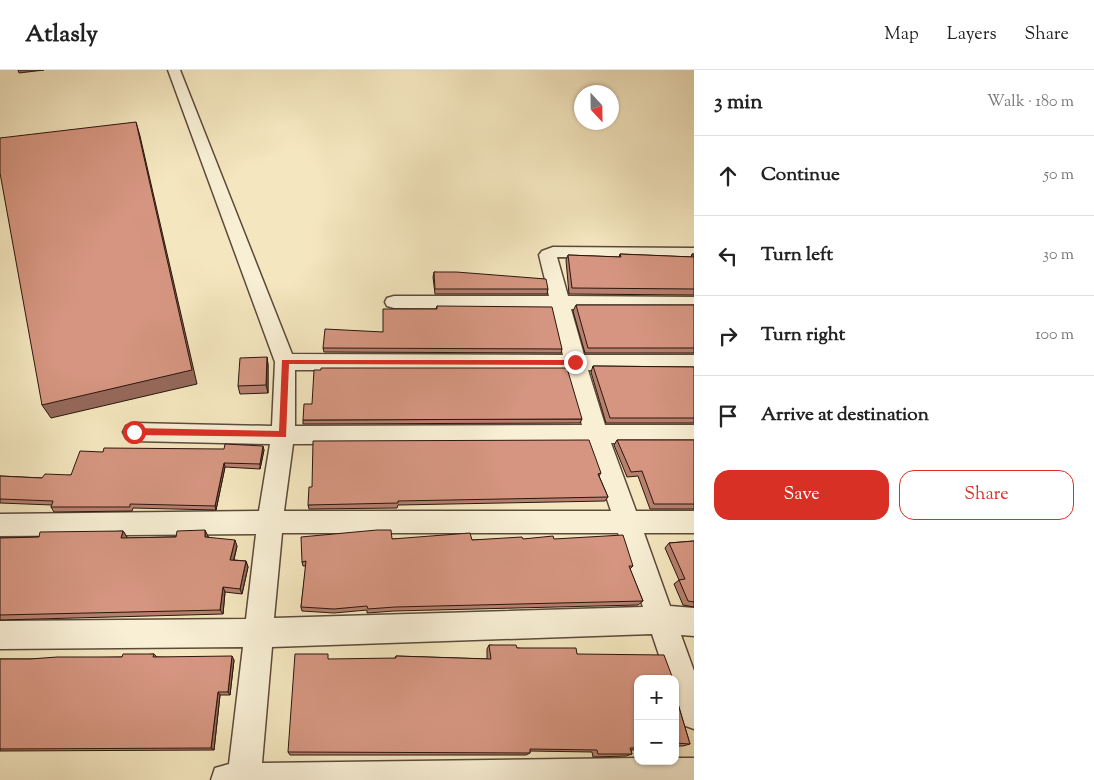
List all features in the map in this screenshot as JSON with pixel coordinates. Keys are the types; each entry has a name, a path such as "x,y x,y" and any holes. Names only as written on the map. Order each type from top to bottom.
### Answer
{"street":[{"path":"174,70 285,362 283,435 270,522 244,780"},
{"path":"694,252 550,253 548,255 575,362 596,433 694,714"},
{"path":"394,302 694,302"},
{"path":"285,362 694,363"},
{"path":"134,432 283,435 694,434"},
{"path":"0,525 270,522 694,522"},
{"path":"0,634 260,633 662,620 694,622"},
{"path":"228,780 694,774"}],"building":[{"path":"136,122 192,370 42,405 0,173 0,138"},
{"path":"620,254 694,257 694,289 572,288 568,255 621,257"},
{"path":"434,272 546,279 548,289 435,289"},
{"path":"576,305 694,305 694,348 588,348"},
{"path":"437,306 552,307 562,349 323,348 325,329 383,332 383,309 437,309"},
{"path":"267,357 266,385 238,386 240,358"},
{"path":"593,366 694,367 694,418 610,418"},
{"path":"321,368 567,368 582,419 303,420 304,404 312,404 314,370 321,370"},
{"path":"589,440 601,473 598,474 608,497 398,501 398,503 308,505 309,487 312,487 313,441"},
{"path":"617,440 694,440 694,504 654,504 642,471 631,472"},
{"path":"225,444 263,446 260,464 224,463 215,506 130,504 130,507 51,507 53,501 0,499 0,476 42,478 45,474 71,475 80,451 103,452 104,448 224,449"},
{"path":"205,530 205,537 235,540 230,560 246,561 240,589 223,587 220,610 0,615 0,538 39,537 40,532 123,531 121,538 176,537 177,531"},
{"path":"391,530 392,539 470,533 472,540 522,537 523,539 553,536 554,539 623,535 633,566 629,566 643,601 368,609 367,606 334,609 301,607 306,561 302,562 301,537"},
{"path":"694,541 694,602 688,601 679,580 685,579 669,543"},
{"path":"489,645 516,645 517,648 576,648 577,654 664,655 672,675 634,675 634,748 630,748 632,754 598,754 597,750 530,749 530,753 288,752 295,654 328,654 328,659 396,658 396,656 491,659"},
{"path":"123,654 154,654 153,657 232,656 228,692 218,692 211,748 0,749 0,659 122,657"},
{"path":"679,707 690,744 679,743"}],"route":[{"path":"134,432 283,435 285,362 575,362"}]}
